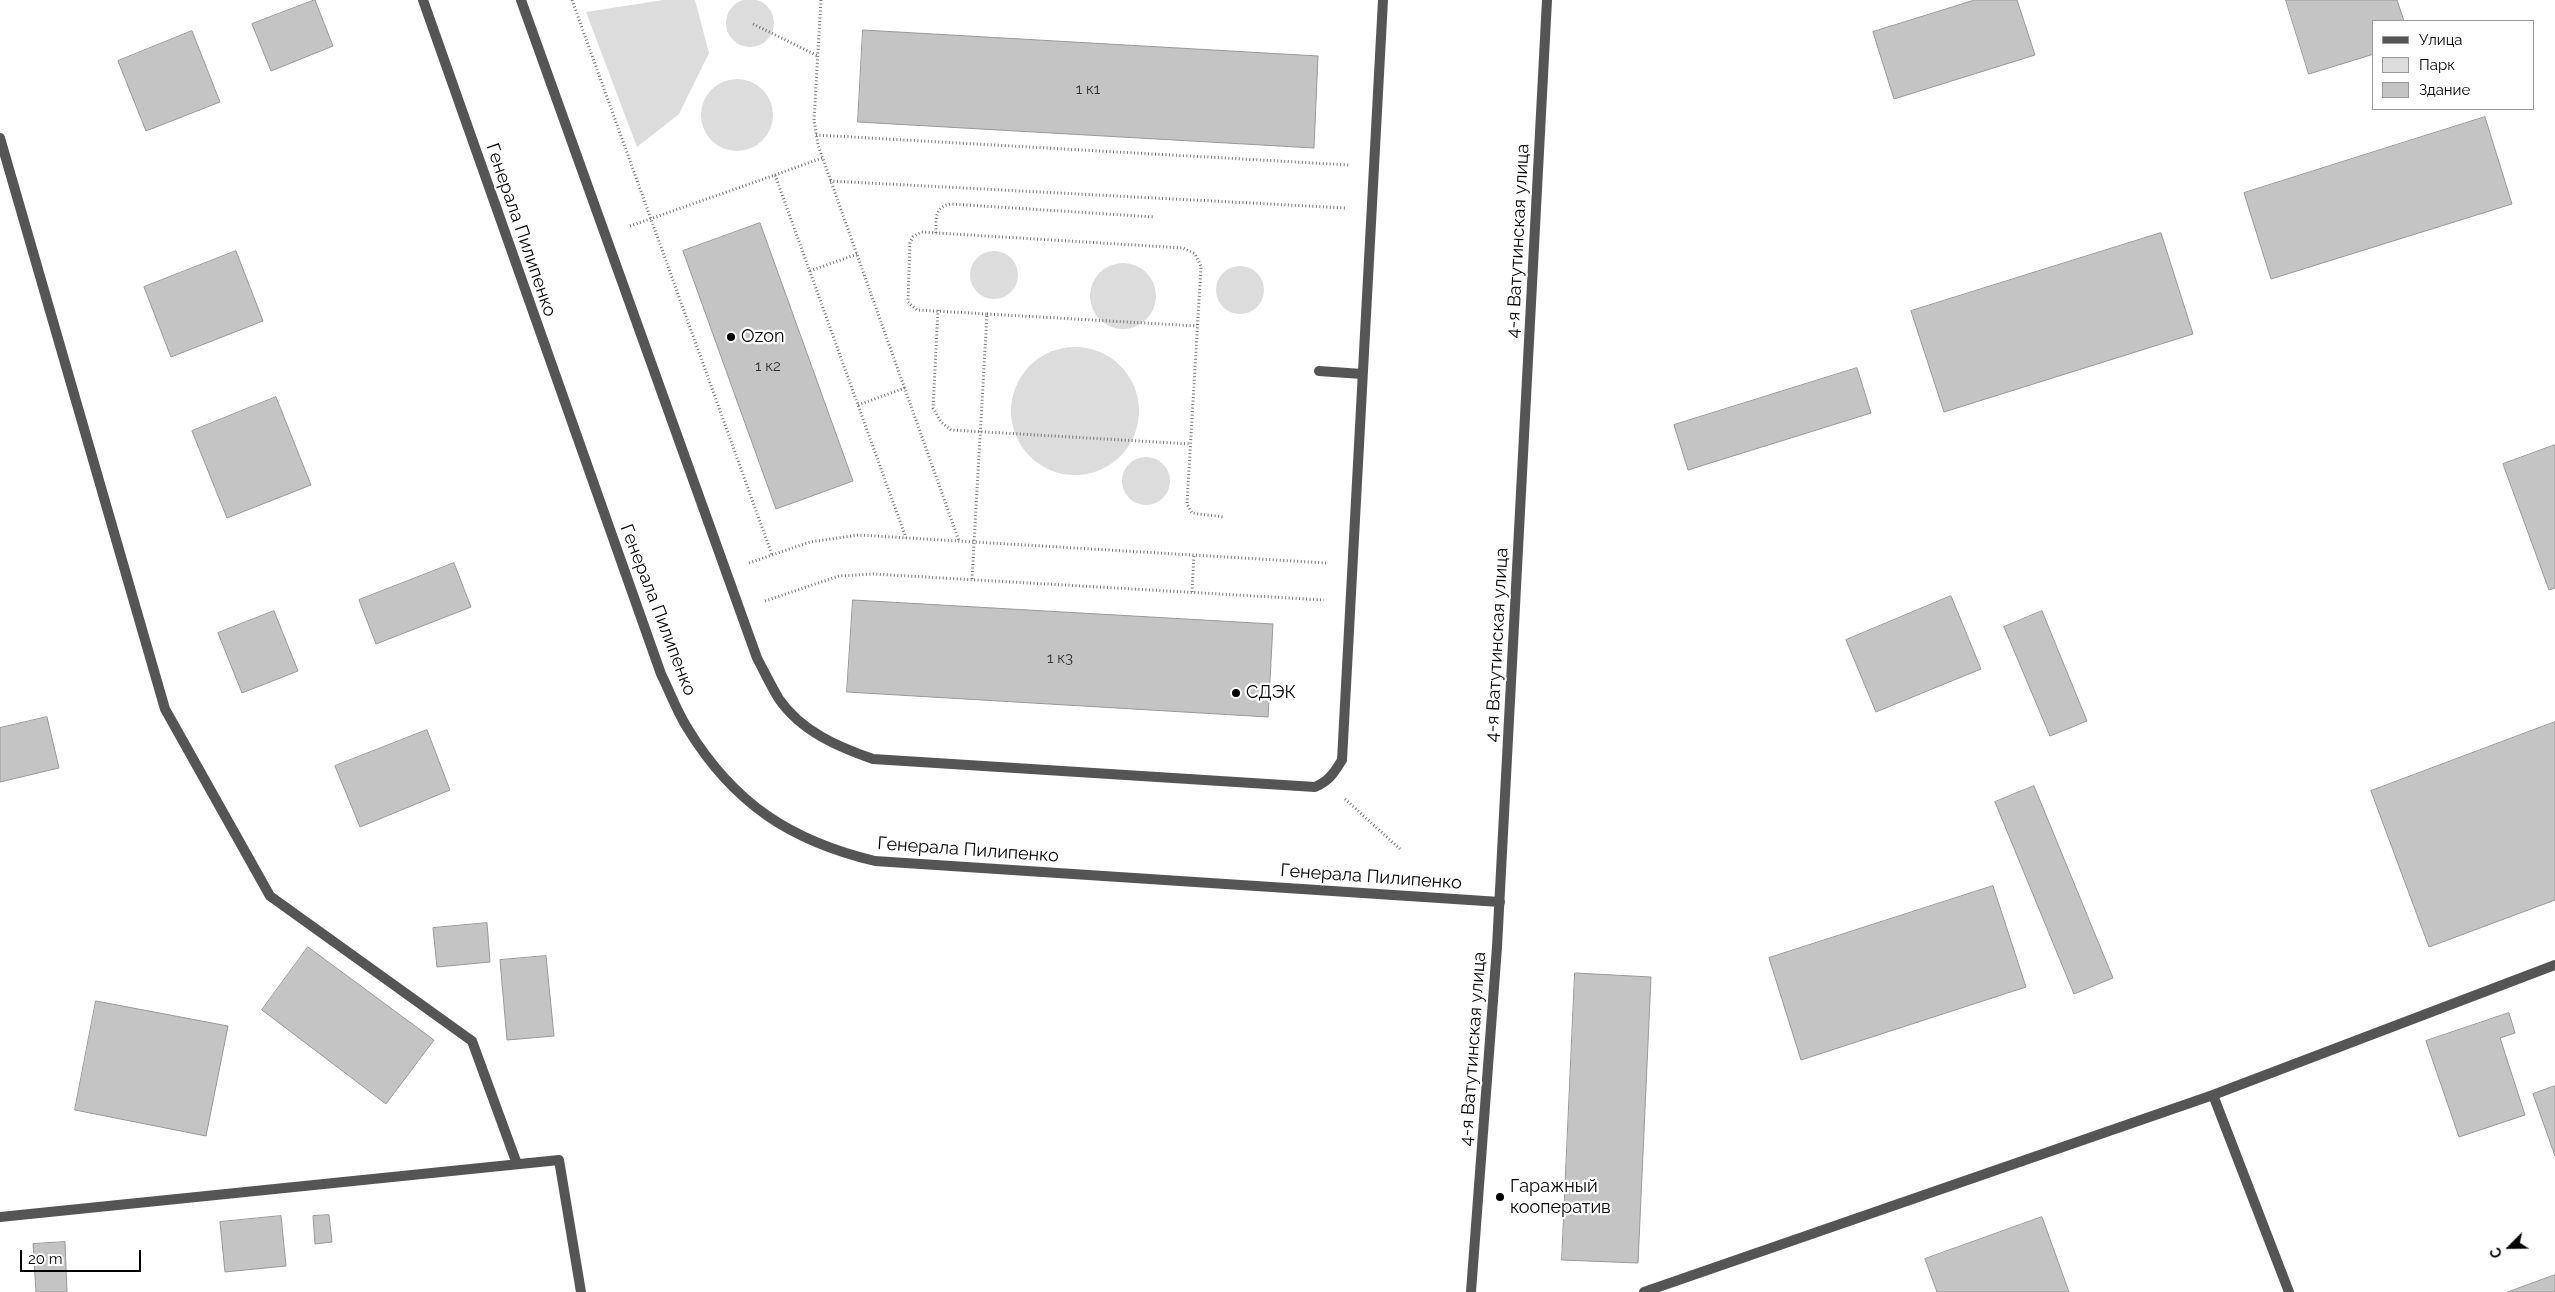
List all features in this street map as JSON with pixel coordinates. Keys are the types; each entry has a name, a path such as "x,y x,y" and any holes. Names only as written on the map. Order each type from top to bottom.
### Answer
{"street":[{"name":"Генерала Пилипенко","path":"423,0 661,674 687,728 720,775 747,802 778,824 806,840 840,853 875,861 1500,902"},
{"path":"522,0 757,658 780,700 810,730 840,748 873,758 1315,787 1326,782 1334,774 1342,760 1349,601 1383,0"},
{"name":"4-я Ватутинская улица","path":"1471,1292 1500,902 1547,0"},
{"path":"0,138 165,709 270,896 472,1041 517,1164"},
{"path":"1319,372 1362,374"},
{"path":"1644,1292 2214,1095 2555,965"},
{"path":"2214,1095 2289,1292"},
{"path":"0,1217 560,1160 581,1292"}],"path":[{"path":"572,0 772,555"},
{"path":"821,0 816,135 830,181 959,541"},
{"path":"753,24 818,56"},
{"path":"816,135 1373,167"},
{"path":"605,235 822,158"},
{"path":"775,175 906,538"},
{"path":"830,181 1371,210"},
{"path":"936,233 939,209 951,204 1154,217"},
{"path":"1197,326 917,310 908,302 910,243 913,237 921,232 1190,250 1199,259 1200,266 1197,326 1191,444 1187,504 1188,510 1197,515 1223,516"},
{"path":"810,271 857,254"},
{"path":"938,310 933,408 940,422 951,430 1191,444"},
{"path":"972,579 988,314"},
{"path":"858,405 905,388"},
{"path":"726,572 810,542 832,537 858,536 1351,564"},
{"path":"1192,592 1194,555"},
{"path":"740,610 839,576 873,574 1349,601"},
{"path":"1326,782 1400,849"}],"green space":[{"path":"745,-1 755,-1 767,6 774,18 774,28 767,40 755,47 745,47 737,43 730,36 726,28 726,18 730,10 737,3"},
{"path":"663,0 695,0 709,53 679,114 637,147 586,12"},
{"path":"737,79 751,82 763,89 770,101 773,115 770,129 763,141 751,148 737,151 723,148 711,141 704,129 701,115 704,101 711,89 723,82"},
{"path":"989,251 999,251 1011,258 1018,270 1018,280 1011,292 999,299 989,299 981,295 974,288 970,280 970,270 974,262 981,255"},
{"path":"1123,263 1136,266 1146,273 1153,283 1156,296 1153,309 1146,319 1136,326 1123,329 1110,326 1100,319 1093,309 1090,296 1093,283 1100,273 1110,266"},
{"path":"1235,266 1245,266 1257,273 1264,285 1264,295 1257,307 1245,314 1235,314 1227,310 1220,303 1216,295 1216,285 1220,277 1227,270"},
{"path":"1075,347 1099,352 1120,366 1134,387 1139,411 1134,435 1120,456 1099,470 1075,475 1051,470 1030,456 1016,435 1011,411 1016,387 1030,366 1051,352"},
{"path":"1141,457 1151,457 1163,464 1170,476 1170,486 1163,498 1151,505 1141,505 1133,501 1126,494 1122,486 1122,476 1126,468 1133,461"}],"building":[{"path":"315,0 333,46 271,71 252,24"},
{"path":"1975,0 2017,0 2035,55 1894,99 1873,32"},
{"path":"2286,0 2397,0 2404,20 2372,20 2372,55 2309,74"},
{"path":"863,30 1318,56 1314,148 858,122"},
{"path":"192,31 220,102 146,131 118,61"},
{"path":"2485,117 2512,204 2271,279 2244,193"},
{"path":"760,223 853,481 776,509 683,251"},
{"path":"2161,233 2193,334 1944,412 1911,311"},
{"path":"236,251 263,321 171,357 144,287"},
{"path":"1857,368 1871,413 1688,470 1674,425"},
{"path":"276,397 311,485 227,518 192,431"},
{"path":"2555,445 2555,588 2549,590 2503,464"},
{"path":"454,563 471,607 376,644 359,600"},
{"path":"1951,596 1981,669 1876,712 1846,640"},
{"path":"853,600 1273,624 1268,717 847,692"},
{"path":"274,611 298,671 242,693 218,633"},
{"path":"2042,611 2087,721 2050,736 2004,627"},
{"path":"47,717 59,768 0,782 0,728"},
{"path":"2555,722 2555,900 2429,947 2371,791"},
{"path":"427,730 450,790 360,827 335,766"},
{"path":"2034,786 2113,978 2074,994 1995,802"},
{"path":"1993,886 2026,987 1801,1060 1769,958"},
{"path":"487,923 490,962 437,967 433,928"},
{"path":"308,947 434,1040 386,1104 262,1010"},
{"path":"546,956 554,1036 507,1040 500,960"},
{"path":"1575,973 1651,977 1638,1263 1562,1260"},
{"path":"96,1001 228,1026 206,1136 75,1110"},
{"path":"2509,1013 2515,1033 2500,1038 2525,1115 2459,1137 2426,1041"},
{"path":"2555,1086 2555,1156 2533,1094"},
{"path":"329,1215 332,1242 315,1244 313,1216"},
{"path":"281,1216 286,1266 225,1272 220,1222"},
{"path":"2042,1217 2069,1292 1937,1292 1925,1259"},
{"path":"65,1242 67,1292 36,1292 33,1244"},
{"path":"2555,1275 2555,1292 2508,1292"}],"place":[{"name":"Ozon","path":"731,337"},
{"name":"СДЭК","path":"1236,693"},
{"name":"Гаражный кооператив","path":"1500,1197"}]}
